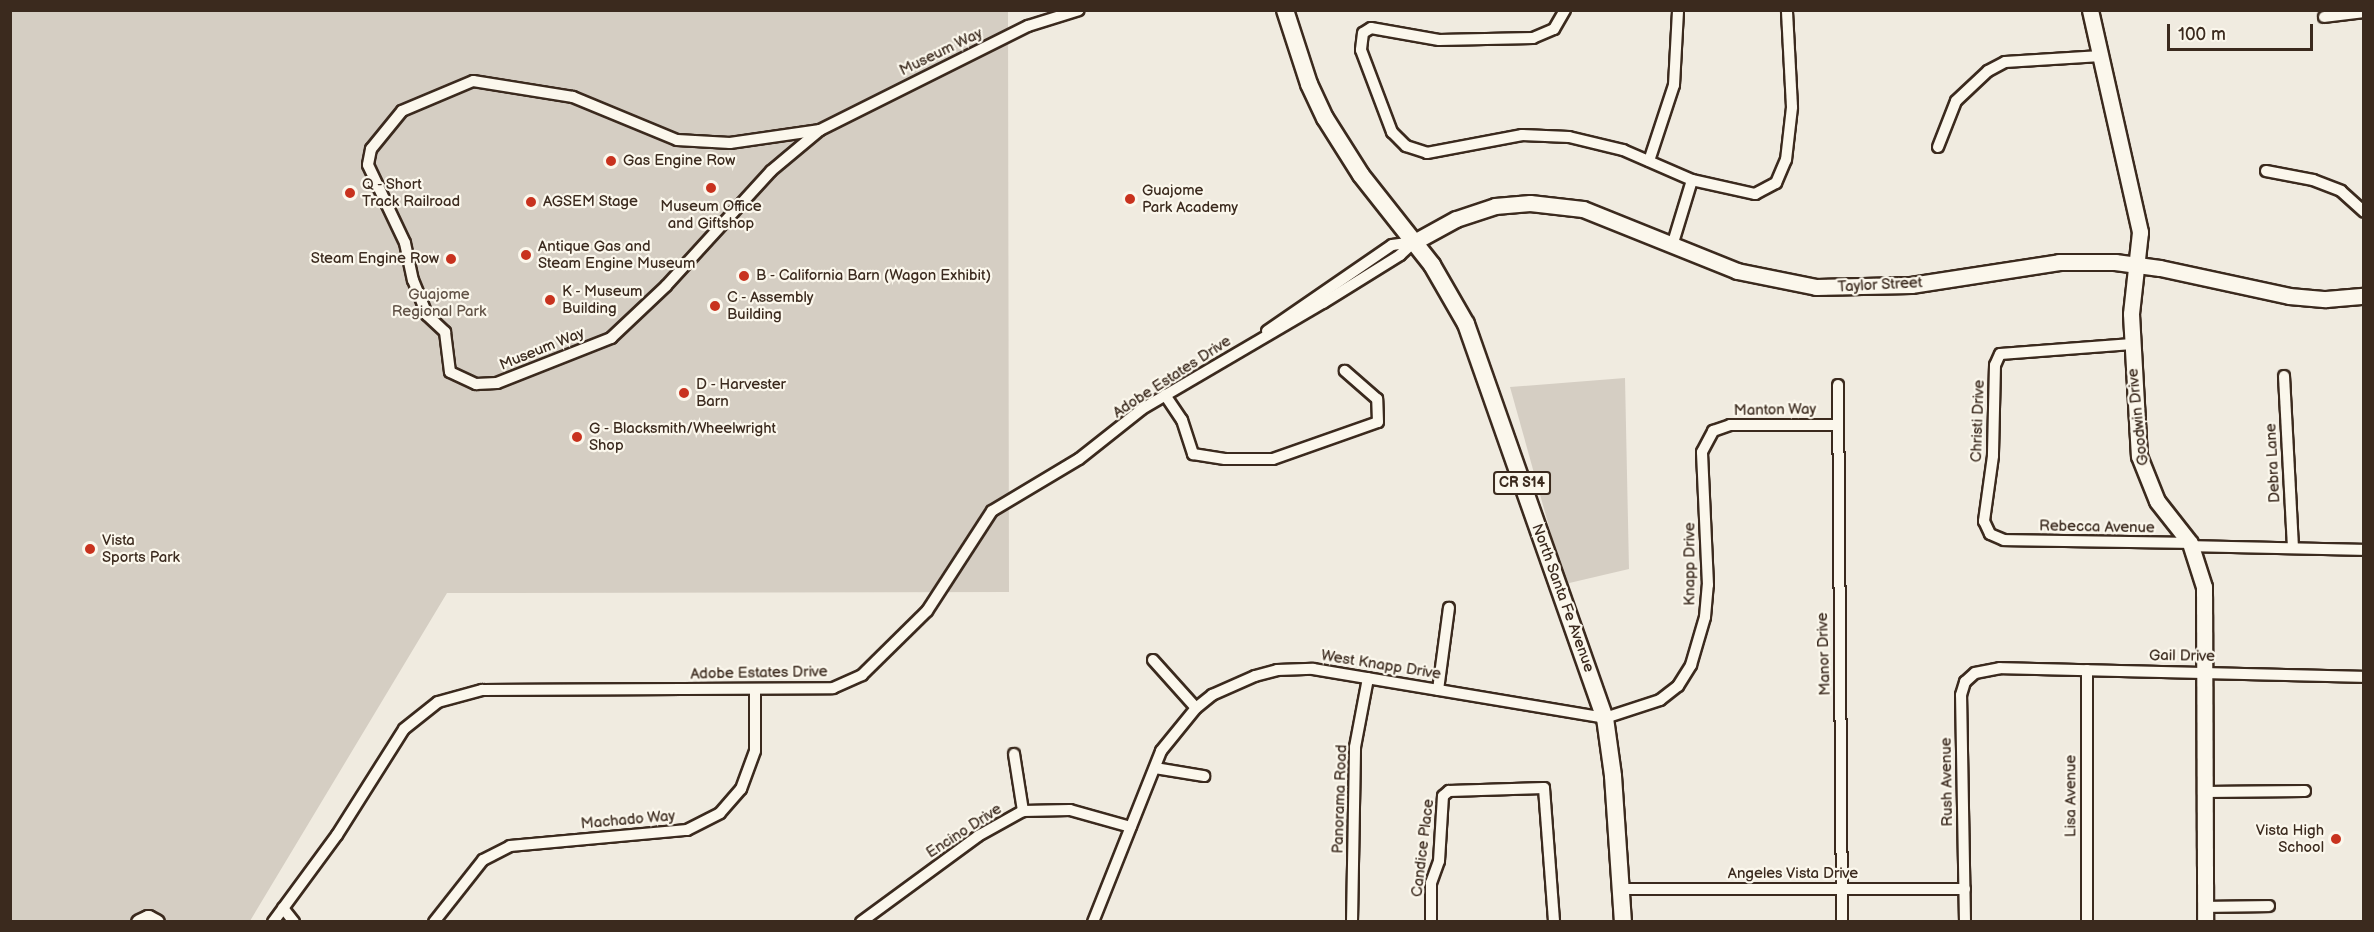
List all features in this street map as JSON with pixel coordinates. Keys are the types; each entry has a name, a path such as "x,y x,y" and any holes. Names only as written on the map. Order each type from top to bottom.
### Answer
{"main road":[{"name":"North Santa Fe Avenue","path":"1285,10 1309,84 1325,118 1361,175 1432,265 1466,324 1605,718 1613,776 1623,921"},
{"name":"Goodwin Drive","path":"2090,10 2140,232 2132,344 2142,469 2157,501 2190,545 2204,587 2205,914"},
{"name":"Taylor Street","path":"1414,242 1456,219 1495,206 1530,203 1583,209 1672,246 1763,278 1838,288 1911,285 2059,262 2137,265 2289,296 2326,299 2364,296"},
{"path":"139,921 148,918 156,921"}],"street":[{"name":"Museum Way","path":"820,130 730,143 677,140 573,97 473,81 402,111 371,149 368,165 405,243 413,280 427,315 445,332 450,372 477,384 497,383 611,338 666,286 754,188 820,130 961,57 1028,26 1079,10"},
{"path":"1565,10 1554,29 1533,38 1439,40 1371,28 1363,33 1361,50 1392,132 1406,146 1427,153 1522,135 1569,137 1623,150 1692,180 1755,194 1776,183 1786,160 1792,107 1786,10"},
{"path":"1649,161 1674,85 1678,10"},
{"path":"2324,17 2364,12"},
{"path":"1938,147 1956,101 1988,71 2005,62 2101,56"},
{"path":"2266,171 2320,183 2341,191 2364,212"},
{"path":"1672,246 1692,180"},
{"name":"Adobe Estates Drive","path":"273,921 337,835 404,729 448,697 483,690 833,688 862,675 927,611 992,511 1079,459 1165,395 1261,338 1275,323 1385,250 1414,242"},
{"name":"Christi Drive","path":"2004,540 1990,534 1984,520 1993,456 1995,365 2000,354 2132,344"},
{"path":"1165,395 1182,420 1193,454 1225,459 1273,459 1378,422 1377,399 1345,370"},
{"name":"Debra Lane","path":"2284,376 2293,548"},
{"name":"Manor Drive","path":"1838,384 1842,921"},
{"name":"Manton Way","path":"1713,431 1730,425 1838,425"},
{"name":"Knapp Drive","path":"1605,718 1660,700 1678,686 1691,665 1705,617 1708,585 1702,452 1713,431"},
{"name":"Rebecca Avenue","path":"2004,540 2364,550"},
{"path":"1438,690 1449,608"},
{"path":"1153,660 1196,708"},
{"name":"Gail Drive","path":"2000,668 2205,671 2364,677"},
{"name":"Rush Avenue","path":"1965,921 1960,695 1965,682 1975,673 2000,668"},
{"name":"West Knapp Drive","path":"1093,921 1155,768 1175,731 1196,708 1212,695 1276,670 1313,669 1605,718"},
{"name":"Lisa Avenue","path":"2087,669 2087,921"},
{"name":"Panorama Road","path":"1352,921 1355,747 1368,678"},
{"name":"Machado Way","path":"434,921 483,860 510,846 687,830 720,813 741,789 755,751 755,689"},
{"path":"1014,754 1023,811"},
{"path":"1155,768 1204,776"},
{"name":"Candice Place","path":"1431,921 1431,883 1443,829 1443,796 1449,791 1544,788 1554,921"},
{"path":"2205,792 2305,791"},
{"name":"Encino Drive","path":"861,921 978,836 1023,811 1070,810 1131,827"},
{"name":"Angeles Vista Drive","path":"1621,889 1965,889"},
{"path":"2205,914 2269,906"},
{"path":"283,908 294,921"}],"green space":[{"name":"Guajome Regional Park","path":"10,11 1008,11 1009,592 447,593 250,921 11,921"},
{"path":"1625,378 1629,569 1565,584 1510,387"}],"place":[{"name":"Gas Engine Row","path":"611,161"},
{"name":"Museum Office and Giftshop","path":"711,188"},
{"name":"Q - Short Track Railroad","path":"350,193"},
{"name":"Guajome Park Academy","path":"1130,199"},
{"name":"AGSEM Stage","path":"531,202"},
{"name":"Antique Gas and Steam Engine Museum","path":"526,255"},
{"name":"Steam Engine Row","path":"451,259"},
{"name":"B - California Barn (Wagon Exhibit)","path":"744,276"},
{"name":"K - Museum Building","path":"550,300"},
{"name":"C - Assembly Building","path":"715,306"},
{"name":"D - Harvester Barn","path":"684,393"},
{"name":"G - Blacksmith/Wheelwright Shop","path":"577,437"},
{"name":"Vista Sports Park","path":"90,549"},
{"name":"Vista High School","path":"2336,839"}]}
